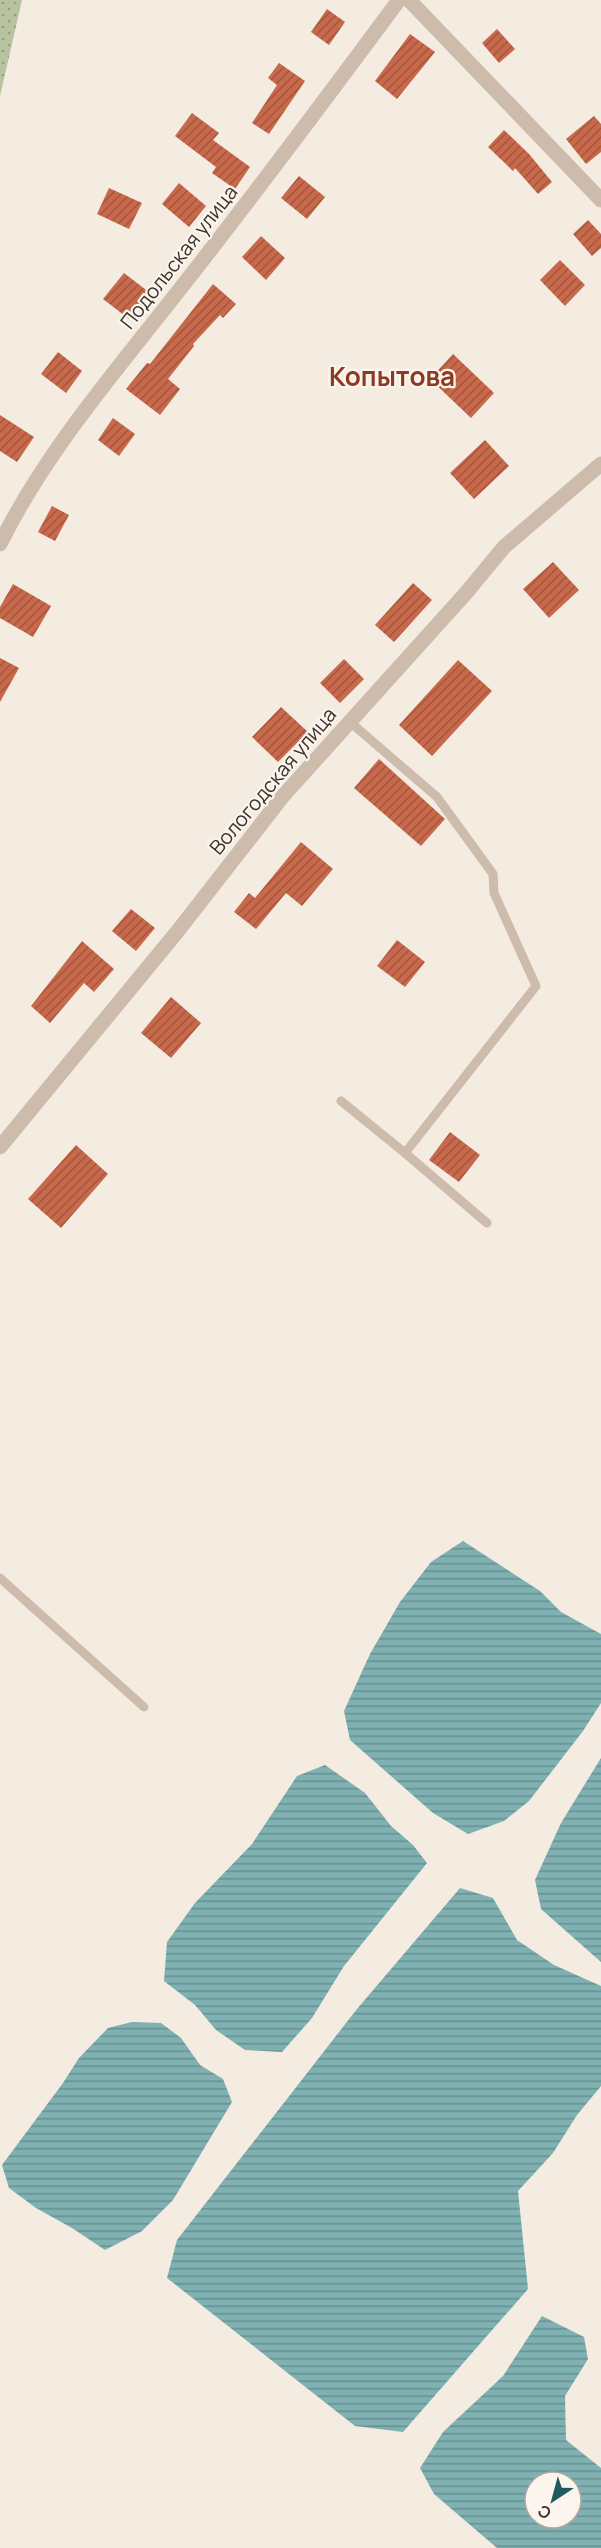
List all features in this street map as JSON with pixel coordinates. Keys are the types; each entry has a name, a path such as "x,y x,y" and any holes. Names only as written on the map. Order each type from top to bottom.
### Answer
{"street":[{"name":"Подольская улица","path":"0,544 19,505 88,406 257,191 399,0"},
{"path":"409,0 601,200"},
{"name":"Вологодская улица","path":"0,1148 177,932 283,796 504,547 601,464"}],"lane":[{"path":"350,722 437,797 493,874 494,893 536,986 405,1154"},
{"path":"341,1101 488,1223"},
{"path":"0,1578 144,1707"}],"green space":[{"path":"0,0 22,0 0,96"}],"water":[{"path":"463,1541 540,1591 561,1612 601,1634 601,1703 583,1731 529,1801 504,1821 468,1834 433,1813 350,1740 344,1711 370,1654 400,1602 431,1562"},
{"path":"601,1758 601,1962 541,1909 535,1880 561,1823"},
{"path":"325,1765 365,1793 391,1826 413,1845 427,1863 344,1966 312,2018 282,2052 245,2050 216,2030 195,2005 164,1981 167,1942 195,1903 252,1844 297,1776"},
{"path":"460,1888 493,1898 517,1940 554,1965 601,1986 601,2086 577,2115 553,2153 518,2191 528,2289 403,2432 355,2426 167,2278 177,2240 357,2009"},
{"path":"132,2022 161,2023 181,2038 200,2065 223,2079 232,2102 173,2200 142,2231 105,2250 36,2208 9,2188 2,2165 79,2058 108,2028"},
{"path":"542,2316 584,2337 588,2359 565,2396 566,2440 601,2468 601,2548 497,2548 434,2494 420,2468 443,2432 503,2376"}],"building":[{"path":"327,9 345,22 329,45 311,32"},
{"path":"497,29 515,49 499,63 482,43"},
{"path":"410,34 435,52 397,99 375,81"},
{"path":"279,63 305,81 269,134 252,123 277,85 268,78"},
{"path":"192,113 219,133 213,140 250,167 235,189 212,173 216,167 175,136"},
{"path":"594,116 601,124 601,152 586,164 566,139"},
{"path":"504,130 529,154 552,182 538,194 515,168 513,171 488,147"},
{"path":"299,176 325,197 307,219 281,198"},
{"path":"179,183 206,206 189,227 162,204"},
{"path":"109,188 142,203 129,229 97,214"},
{"path":"588,220 601,234 601,248 592,256 573,234"},
{"path":"261,236 285,258 266,280 242,257"},
{"path":"560,260 585,285 565,306 540,280"},
{"path":"124,273 150,293 129,319 103,299"},
{"path":"213,284 236,304 223,318 220,315 193,344 194,346 168,379 180,389 160,415 126,389 147,363 150,364"},
{"path":"58,352 82,371 66,393 41,374"},
{"path":"453,354 494,393 471,418 430,379"},
{"path":"0,415 34,437 17,462 0,451"},
{"path":"113,418 135,434 119,456 98,440"},
{"path":"485,440 509,466 474,499 450,473"},
{"path":"52,506 69,515 55,541 38,532"},
{"path":"553,562 579,590 549,618 523,589"},
{"path":"413,583 432,600 394,642 375,625"},
{"path":"13,584 51,606 33,637 0,618 0,607"},
{"path":"0,658 19,668 0,702"},
{"path":"344,659 364,679 340,703 320,683"},
{"path":"458,660 492,691 432,756 399,725"},
{"path":"281,707 308,732 278,762 252,737"},
{"path":"379,759 445,819 421,846 354,788"},
{"path":"301,842 333,869 302,906 286,893 256,929 234,912 249,893 255,898"},
{"path":"131,909 155,928 136,951 112,931"},
{"path":"397,940 425,962 405,987 377,966"},
{"path":"82,941 114,969 94,992 84,983 50,1023 31,1006"},
{"path":"171,997 201,1023 171,1058 141,1033"},
{"path":"450,1132 480,1155 459,1182 429,1160"},
{"path":"76,1145 108,1174 61,1228 28,1199"}],"district":[{"name":"Копытова","path":"392,377"}]}
